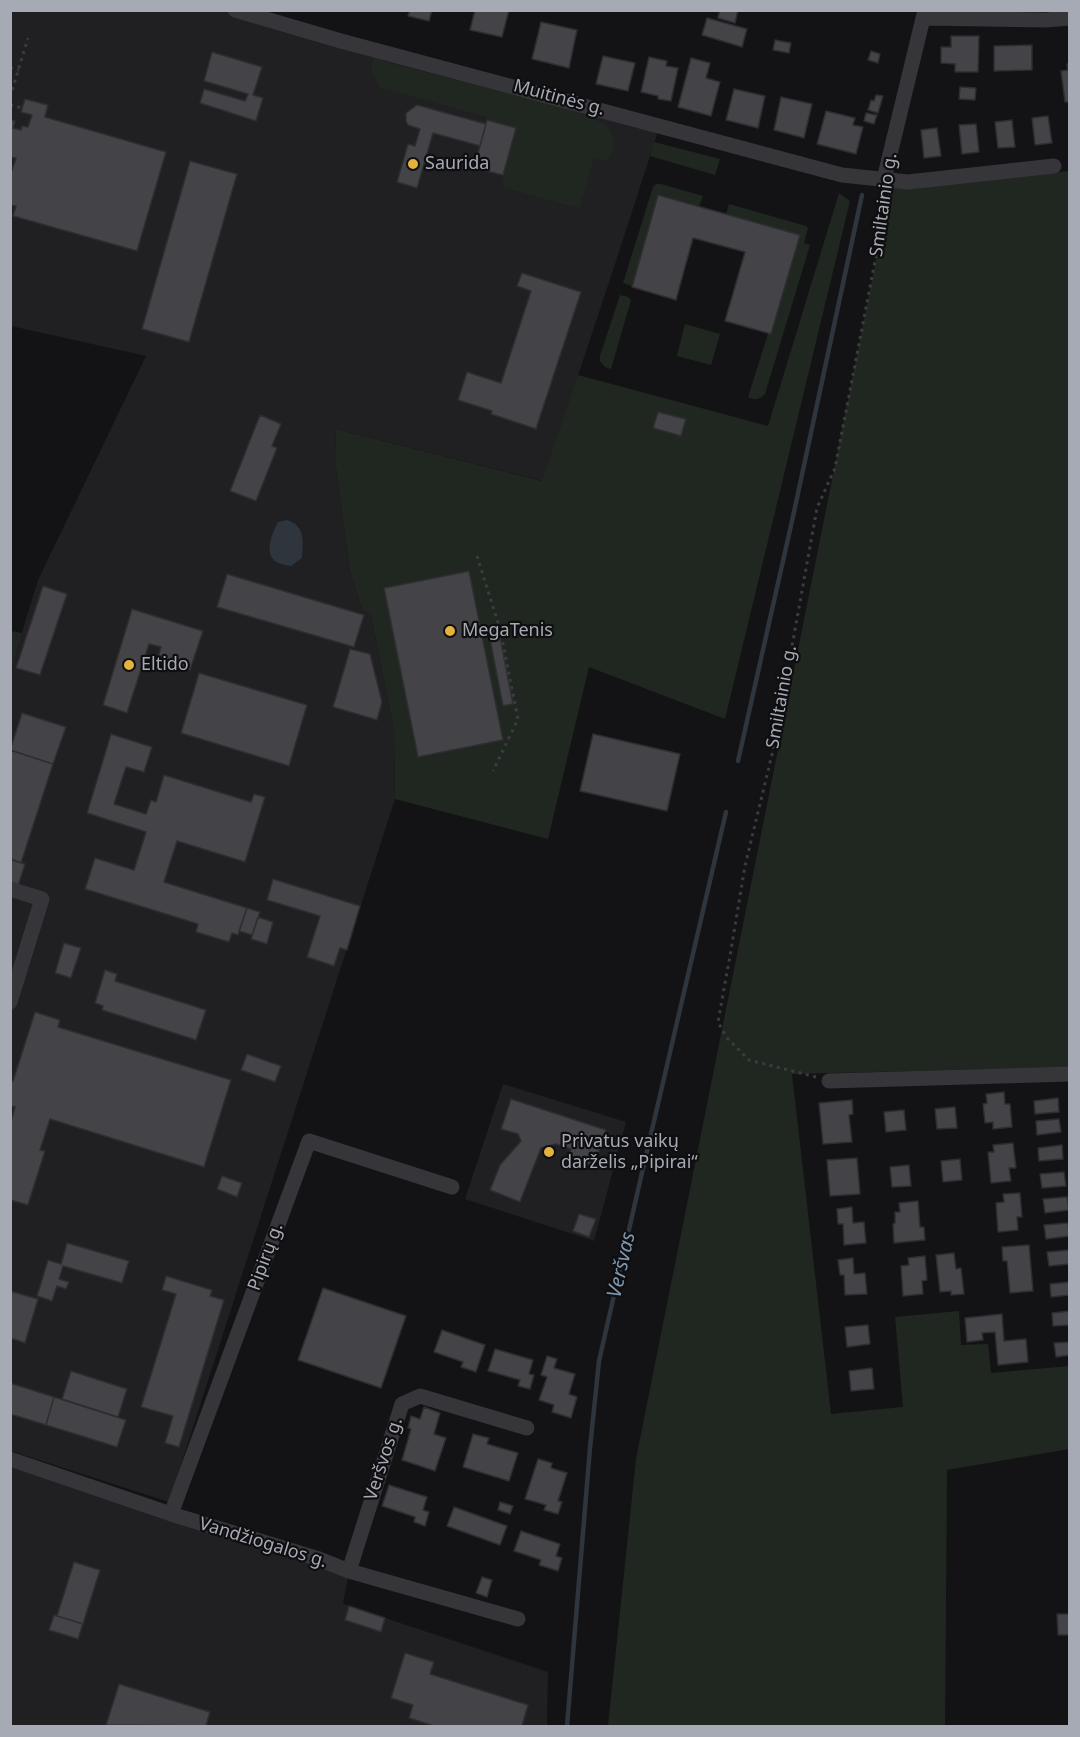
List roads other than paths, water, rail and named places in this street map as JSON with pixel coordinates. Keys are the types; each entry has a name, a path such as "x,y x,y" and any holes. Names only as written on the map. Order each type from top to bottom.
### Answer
{"street":[{"name":"Muitinės g.","path":"235,10 341,41 830,172 908,182 1054,166"},
{"name":"Smiltainio g.","path":"884,179 925,14"},
{"path":"925,14 1046,20 1070,18"},
{"path":"10,889 42,899 10,1002"},
{"path":"829,1081 1070,1074"},
{"name":"Pipirų g.","path":"171,1514 309,1141 452,1187"},
{"name":"Veršvos g.","path":"349,1571 402,1404 420,1395 527,1428"},
{"name":"Vandžiogalos g.","path":"10,1459 171,1514 319,1559 349,1571 518,1619"}],"waterway":[{"path":"738,761 862,195"},
{"name":"Veršvas","path":"567,1726 599,1361 726,812"}],"place":[{"name":"Saurida","path":"413,164"},
{"name":"MegaTenis","path":"450,631"},
{"name":"Eltido","path":"129,665"},
{"name":"Privatus vaikų darželis „Pipirai“","path":"549,1152"}]}
